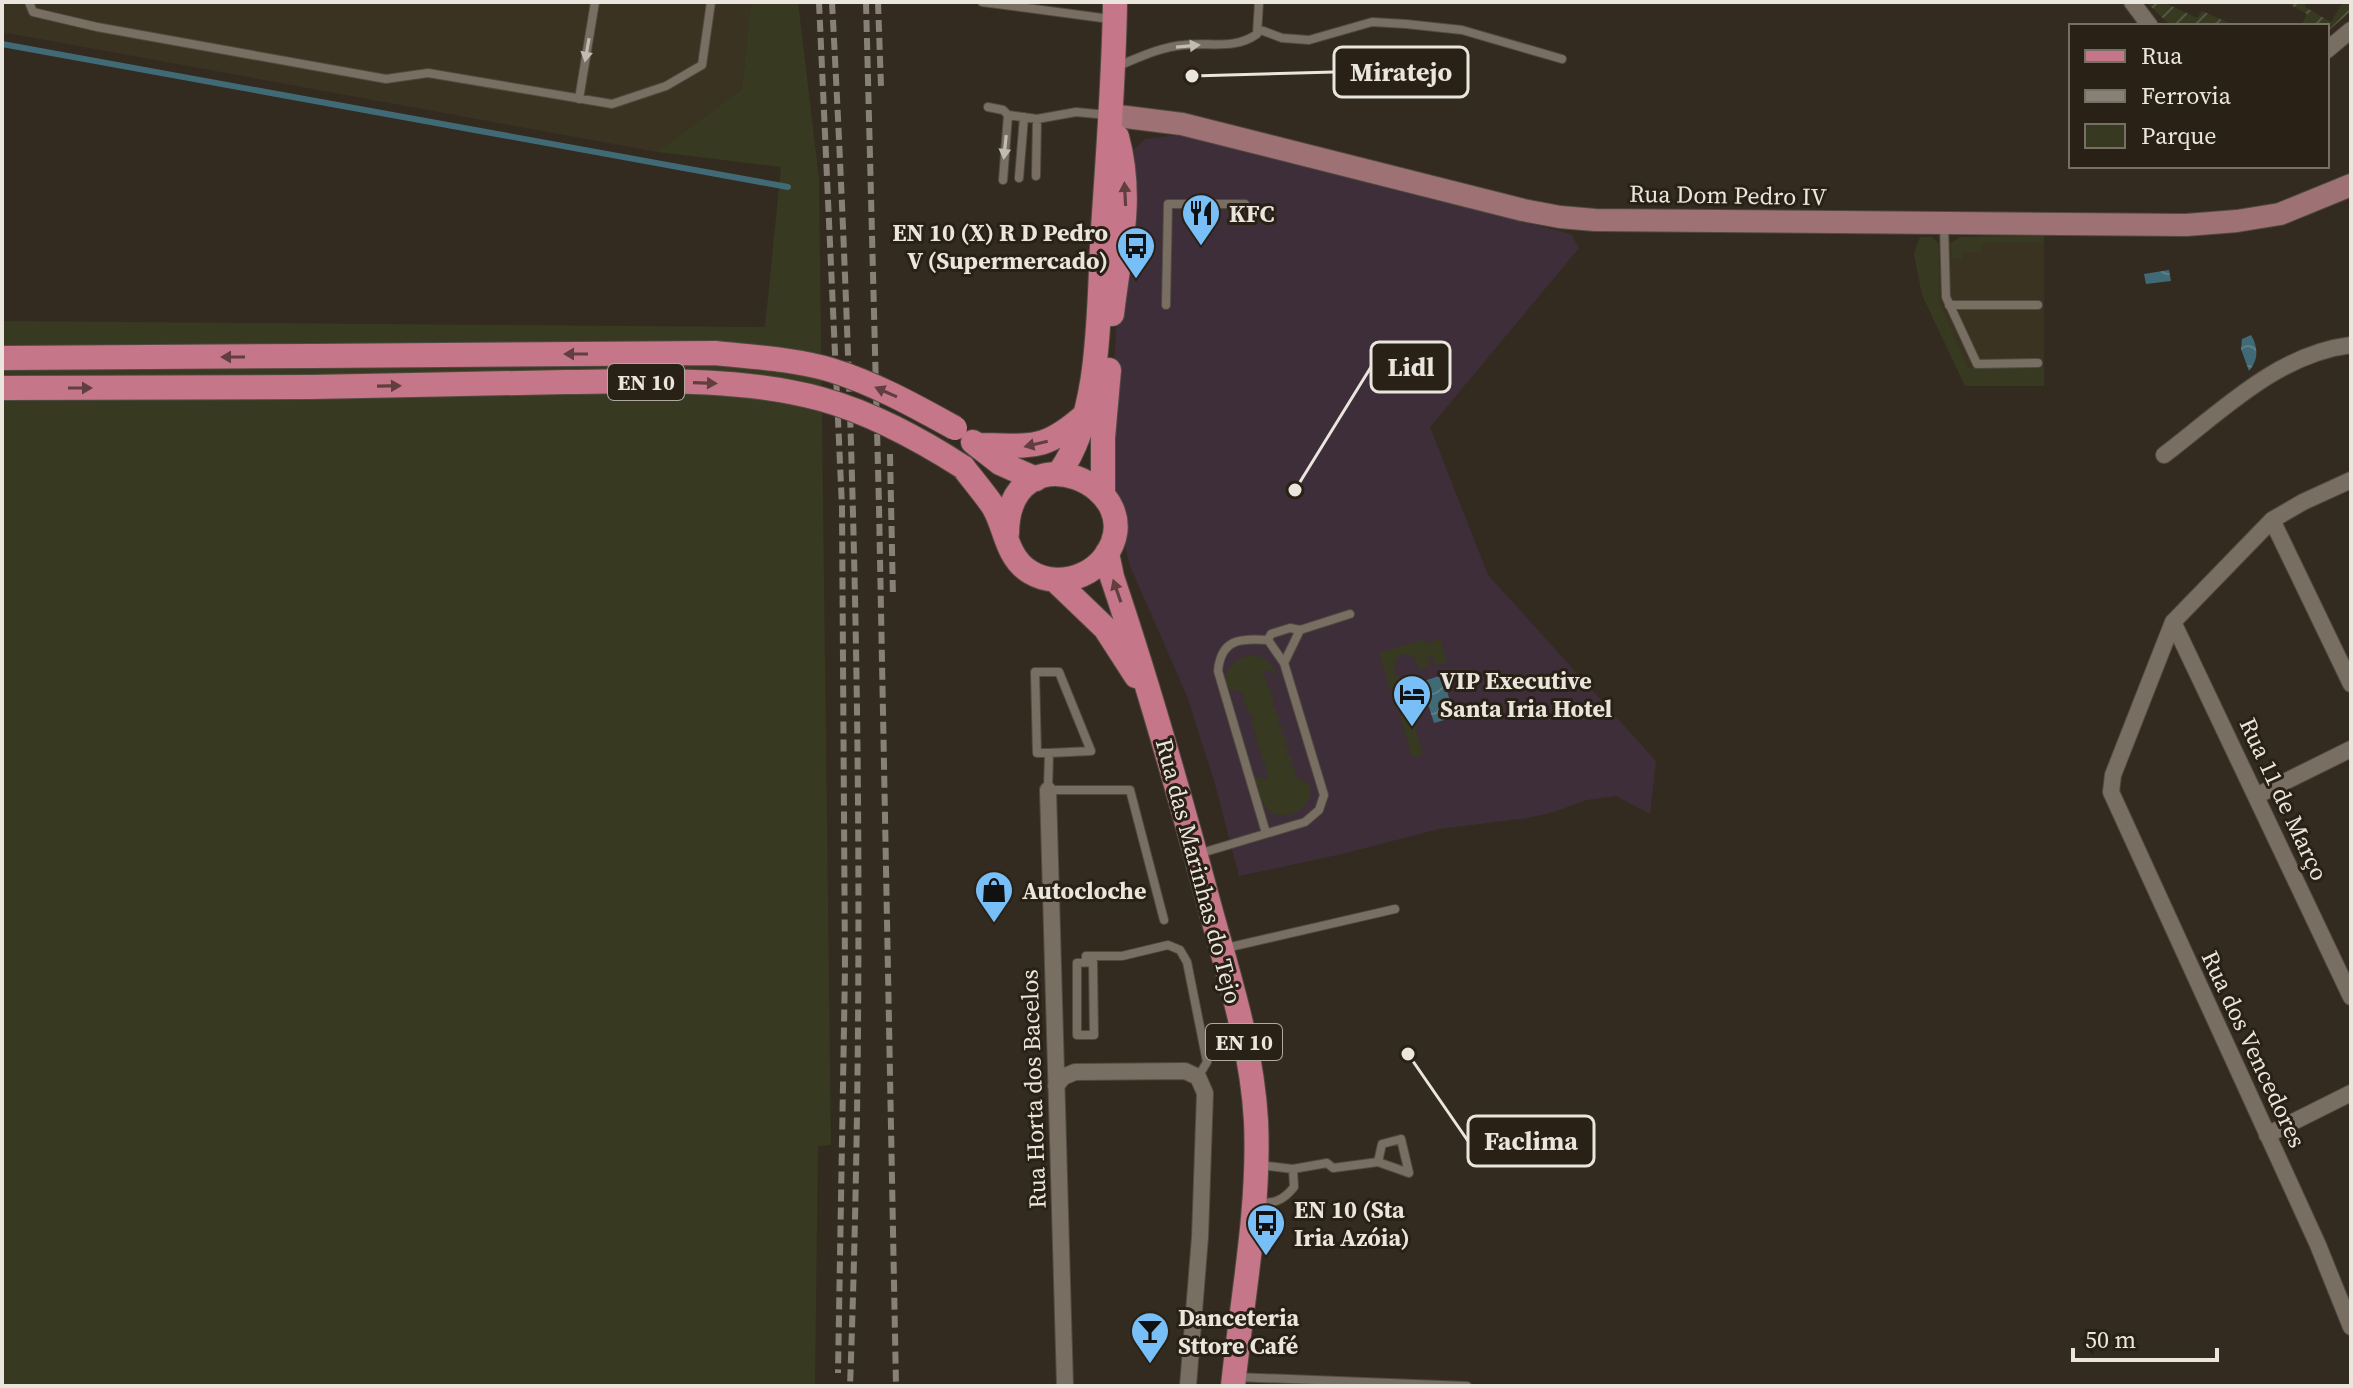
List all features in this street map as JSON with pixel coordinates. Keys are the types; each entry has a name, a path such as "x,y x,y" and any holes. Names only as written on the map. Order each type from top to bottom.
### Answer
{"main road":[{"path":"1047,476 1075,475 1091,483 1103,495 1114,521 1107,553 1098,566 1071,580 1056,581 1038,576 1023,566 1012,551 1007,534 1007,517 1012,502 1023,489 1047,476 1071,456 1092,390 1114,68 1115,11"},
{"path":"1103,495 1103,438 1112,320 1126,218 1124,161 1110,115"},
{"name":"EN 10","path":"2,358 715,353 773,359 830,370 888,392 955,428 1000,463 1047,476"},
{"name":"EN 10","path":"2,388 311,387 607,381 713,383 770,389 821,399 879,420 926,444 963,467 993,507 1007,534"},
{"path":"977,445 1019,448 1041,445 1066,432 1085,415"},
{"name":"Rua das Marinhas do Tejo","path":"1107,553 1196,855 1253,1083 1256,1123 1253,1203 1234,1382"},
{"name":"EN 10","path":"1056,581 1105,628 1154,709"}],"street":[{"path":"2132,2 2148,24"},
{"path":"2338,46 2351,30"},
{"name":"Rua Dom Pedro IV","path":"1110,115 1182,124 1560,217 2186,225 2280,214 2351,185"},
{"path":"2164,455 2264,377 2304,357 2351,345"},
{"path":"2173,622 2272,520 2351,480"},
{"path":"2272,520 2351,684"},
{"name":"Rua dos Vencedores","path":"2173,622 2113,775 2111,792 2318,1245 2351,1327"},
{"name":"Rua 11 de Março","path":"2173,622 2351,997"},
{"path":"2256,796 2351,749"},
{"name":"Rua Horta dos Bacelos","path":"1048,790 1065,1386"},
{"path":"1056,1086 1063,1077 1075,1072 1185,1071 1198,1077 1205,1093 1201,1221 1188,1386"},
{"path":"2267,1135 2351,1093"}],"lane":[{"path":"29,2 33,12 97,27 386,79 428,73 612,104 666,86 702,65 711,2"},
{"path":"579,99 595,2"},
{"path":"982,2 1115,11"},
{"path":"1114,68 1153,51 1184,45 1247,41 1257,34 1259,2"},
{"path":"1258,29 1282,38 1309,40 1372,22 1406,24 1462,30 1562,59"},
{"path":"988,107 1003,110 1008,115 1037,119 1076,112 1110,115"},
{"path":"1003,180 1008,115"},
{"path":"1019,178 1024,117"},
{"path":"1036,176 1037,119"},
{"path":"1166,305 1168,204 1245,204"},
{"path":"1944,224 1946,297 1977,364 2038,363"},
{"path":"1949,305 2038,305"},
{"path":"1268,640 1271,634 1290,628 1300,630 1350,614"},
{"path":"1284,663 1300,630"},
{"path":"1266,833 1218,671 1219,658 1224,649 1239,640 1268,640"},
{"path":"1196,855 1305,822 1319,810 1324,795 1284,663 1268,640"},
{"path":"1035,672 1059,672 1091,751 1049,753 1037,753 1035,672"},
{"path":"1049,753 1048,790 1130,790 1164,920"},
{"path":"1221,950 1395,909"},
{"path":"1086,962 1086,956 1122,956 1168,945 1180,950 1187,962 1207,1062 1198,1077"},
{"path":"1086,962 1093,962 1094,1035 1077,1035 1077,963 1086,962"},
{"path":"1053,982 1077,981"},
{"path":"1054,1014 1077,1014"},
{"path":"1255,1165 1293,1169 1327,1163 1333,1168 1378,1162 1409,1173 1401,1139 1382,1144 1378,1162"},
{"path":"1253,1203 1271,1204 1285,1198 1294,1187 1293,1169"},
{"path":"1234,1382 1467,1386"}],"shaded area":[{"path":"2,2 751,2 742,89 657,152 2,32"},
{"path":"1178,135 1571,234 1579,248 1430,427 1488,575 1656,761 1650,814 1616,796 1587,800 1528,818 1439,829 1239,876 1215,784 1187,696 1130,566 1117,516 1111,419 1126,157 1145,139"},
{"path":"2044,236 2044,386 1965,386 1922,295 1914,254 1920,237 1932,237 1938,243 1945,243 1959,237"}],"green space":[{"path":"751,2 798,2 819,178 831,1145 818,1146 815,1386 2,1386 2,321 765,327 781,167 657,152 742,89"},
{"path":"2146,2 2163,2 2197,18 2202,11 2231,24 2169,24"},
{"path":"2285,2 2307,2 2305,7 2331,22 2343,2 2351,2 2351,11 2329,30 2329,24 2302,24 2307,14"},
{"path":"2044,236 2044,242 1981,243 1981,252 1963,252 1962,259 1952,259 1952,243 1959,237"},
{"path":"1920,237 1932,237 1938,243 1939,302 1968,368 2044,367 2044,386 1965,386 1922,295 1914,254"},
{"path":"1424,639 1426,644 1440,639 1447,662 1435,665 1432,656 1428,657 1430,666 1418,670 1413,657 1404,654 1396,659 1394,672 1401,679 1409,706 1396,709 1379,653"},
{"path":"1254,655 1268,662 1276,671 1277,676 1267,669 1261,676 1268,679 1266,686 1272,689 1269,695 1275,698 1272,705 1277,709 1274,714 1281,718 1277,724 1284,728 1280,734 1287,739 1284,745 1289,748 1286,755 1293,758 1289,764 1296,768 1293,775 1310,784 1305,806 1286,815 1271,813 1262,802 1253,776 1266,779 1268,772 1265,771 1266,764 1262,763 1261,749 1257,748 1258,740 1251,724 1253,716 1248,714 1243,693 1226,688 1232,665 1241,658"},
{"path":"1411,713 1423,754 1412,758 1400,716"}],"water":[{"path":"2169,270 2171,281 2146,284 2144,274"},
{"path":"2251,335 2256,353 2249,371 2241,349 2242,339"},
{"path":"1442,675 1455,717 1434,723 1421,682"}],"waterway":[{"path":"2,44 788,187"}],"railway":[{"path":"819,2 842,507 845,969 838,1373"},
{"path":"832,2 848,347 857,694 858,1040 850,1386"},
{"path":"866,2 896,1386"},
{"path":"878,2 881,86"},
{"path":"890,454 893,598"}],"place":[{"name":"Miratejo","path":"1192,76"},
{"name":"KFC","path":"1201,247"},
{"name":"EN 10 (X) R D Pedro V (Supermercado)","path":"1136,280"},
{"name":"Lidl","path":"1295,490"},
{"name":"VIP Executive Santa Iria Hotel","path":"1412,728"},
{"name":"Autocloche","path":"994,924"},
{"name":"Faclima","path":"1408,1054"},
{"name":"EN 10 (Sta Iria Azóia)","path":"1266,1257"},
{"name":"Danceteria Sttore Café","path":"1150,1365"}]}
